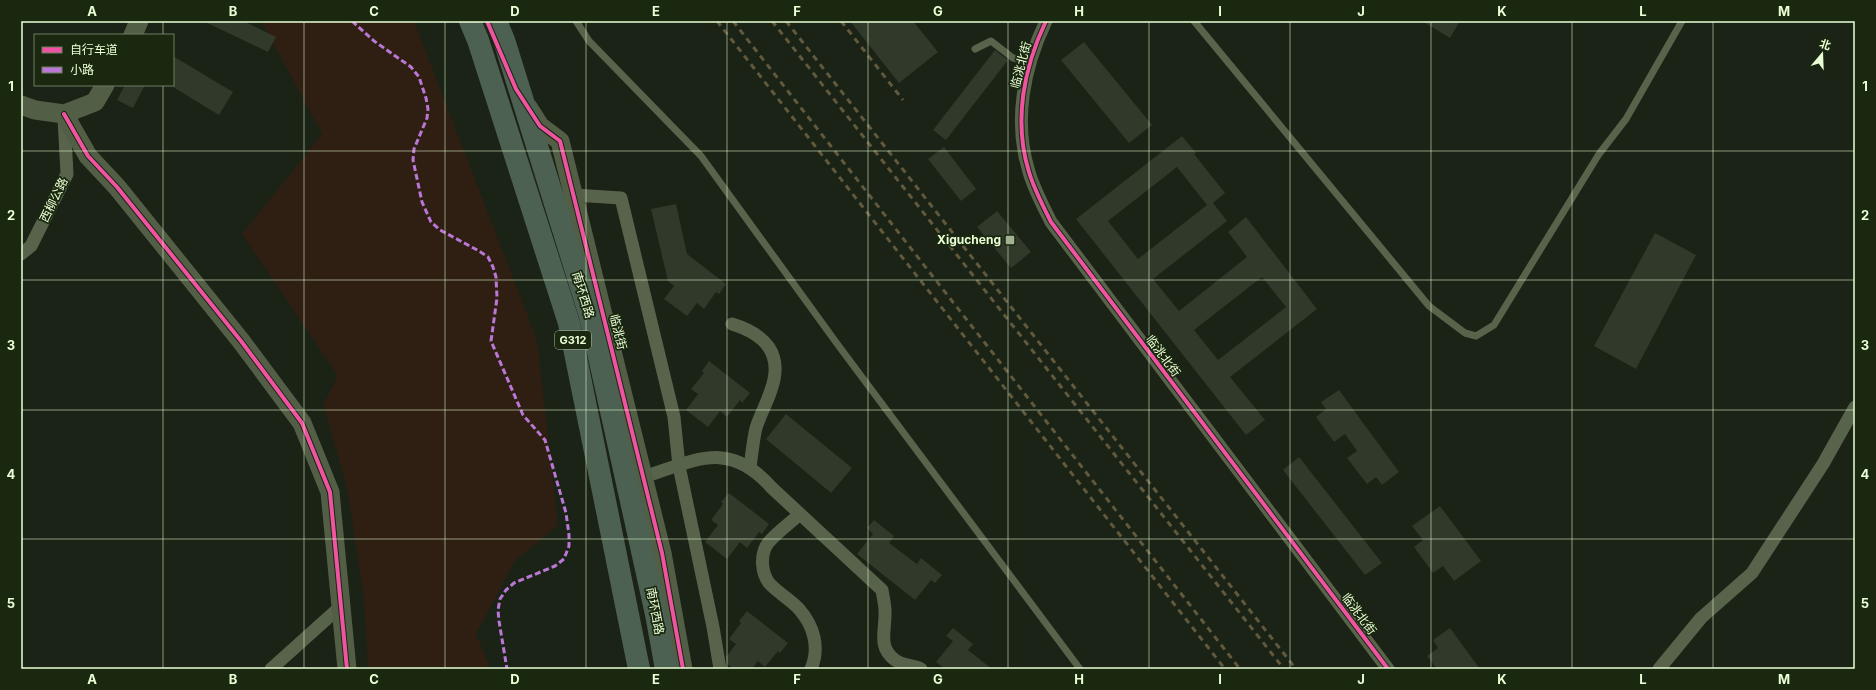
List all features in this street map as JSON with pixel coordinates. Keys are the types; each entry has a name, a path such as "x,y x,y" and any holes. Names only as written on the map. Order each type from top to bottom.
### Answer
{"highway":[{"name":"南环西路","path":"470,21 478,40 569,323 639,669"},
{"name":"南环西路","path":"496,21 504,40 590,316 656,614 666,669"}],"street":[{"path":"133,34 139,21"},
{"name":"临洮街","path":"487,21 516,89 540,126 560,141 662,553 683,669"},
{"name":"临洮北街","path":"1046,21 1030,62 1024,88 1021,115 1028,171 1050,222 1388,669"},
{"path":"21,105 35,110 64,114 95,102 104,86"},
{"path":"64,114 88,156 117,187 236,334 302,423 330,492 347,669"},
{"name":"西柳公路","path":"21,254 31,246 67,174 64,114"},
{"path":"574,195 621,198 674,417 679,466 713,627 720,669"},
{"path":"732,324 746,329 760,337 770,349 776,363 772,388 756,428 750,467"},
{"path":"1659,669 1701,618 1752,573 1823,464 1855,407"},
{"path":"644,478 704,457 724,457 743,463 759,473 800,514 882,590 885,612 883,635 884,645 889,654 896,661 921,669"},
{"path":"800,514 768,543 763,553 762,563 764,574 769,583 799,609 810,625 815,642 814,661 811,669"},
{"path":"271,669 340,608"}],"lane":[{"path":"576,21 589,41 701,156 843,351 1080,669"},
{"path":"1194,21 1429,306 1465,333 1476,336 1494,325 1599,154 1626,119 1682,21"},
{"path":"975,49 991,41 1013,58 1030,62"}],"shaded area":[{"path":"264,21 414,21 537,340 558,525 515,561 476,634 491,669 368,669 364,598 347,488 323,404 338,376 242,234 322,134 264,26"}],"building":[{"path":"203,21 243,21 276,37 268,52"},
{"path":"850,21 913,21 938,52 899,83"},
{"path":"1422,21 1460,21 1450,38"},
{"path":"1084,42 1152,125 1129,143 1061,60"},
{"path":"995,50 1008,60 946,140 933,130"},
{"path":"174,57 233,92 219,115 173,87"},
{"path":"124,86 144,86 133,108 117,100"},
{"path":"1182,136 1196,153 1194,154 1225,193 1213,203 1227,221 1153,279 1179,311 1247,257 1228,232 1246,217 1317,309 1230,377 1265,420 1246,435 1076,219","holes":["1177,167 1207,205 1138,259 1108,221","1262,277 1286,307 1218,360 1194,330"]},
{"path":"944,147 976,189 961,201 928,159"},
{"path":"676,204 687,254 726,284 719,294 716,292 704,309 697,303 687,316 664,299 674,286 668,281 651,209"},
{"path":"997,211 1031,252 1011,268 977,227"},
{"path":"1655,233 1696,255 1636,369 1594,346"},
{"path":"709,361 750,393 742,403 740,400 727,417 720,411 708,427 686,410 698,394 691,389 704,373 702,371"},
{"path":"1339,390 1399,472 1382,485 1376,477 1367,484 1347,458 1357,451 1345,434 1334,442 1316,417 1326,409 1321,402"},
{"path":"786,414 852,468 831,493 766,439"},
{"path":"1299,457 1382,563 1365,575 1283,470"},
{"path":"729,493 769,524 762,534 759,532 747,548 740,542 727,559 705,542 718,525 711,520 723,504 721,502"},
{"path":"1440,506 1481,561 1454,581 1443,566 1433,573 1414,547 1423,540 1412,526"},
{"path":"874,520 894,536 889,543 917,564 921,558 942,575 935,583 931,580 915,600 857,554 873,534 867,528"},
{"path":"747,611 788,643 780,653 778,651 765,667 758,661 752,669 734,669 727,664 726,657 736,644 729,639 741,623 739,621"},
{"path":"953,628 973,644 968,650 992,669 945,669 936,662 953,641 946,636"},
{"path":"1450,628 1480,669 1437,669 1427,656 1438,648 1433,640"}],"railway":[{"path":"717,21 1225,669"},
{"path":"733,21 1240,669"},
{"path":"772,21 1284,669"},
{"path":"786,21 1296,669"},
{"path":"841,21 903,100"}],"marked path":[{"path":"352,21 374,41 411,67 419,77 428,109 427,118 414,149 413,160 422,202 431,222 440,230 488,257 493,267 496,277 497,298 491,341 523,415 545,440 566,513 569,546 564,559 555,566 514,583 506,590 500,599 498,610 499,621 507,669"}],"cycle path":[{"path":"487,21 516,89 540,126 560,141 662,553 683,669"},
{"path":"1046,21 1038,39 1027,76 1023,95 1022,133 1024,153 1029,172 1051,222 1388,669"},
{"path":"64,114 88,156 117,187 241,341 302,423 330,492 347,669"}],"place":[{"name":"Xigucheng","path":"1010,240"}]}
